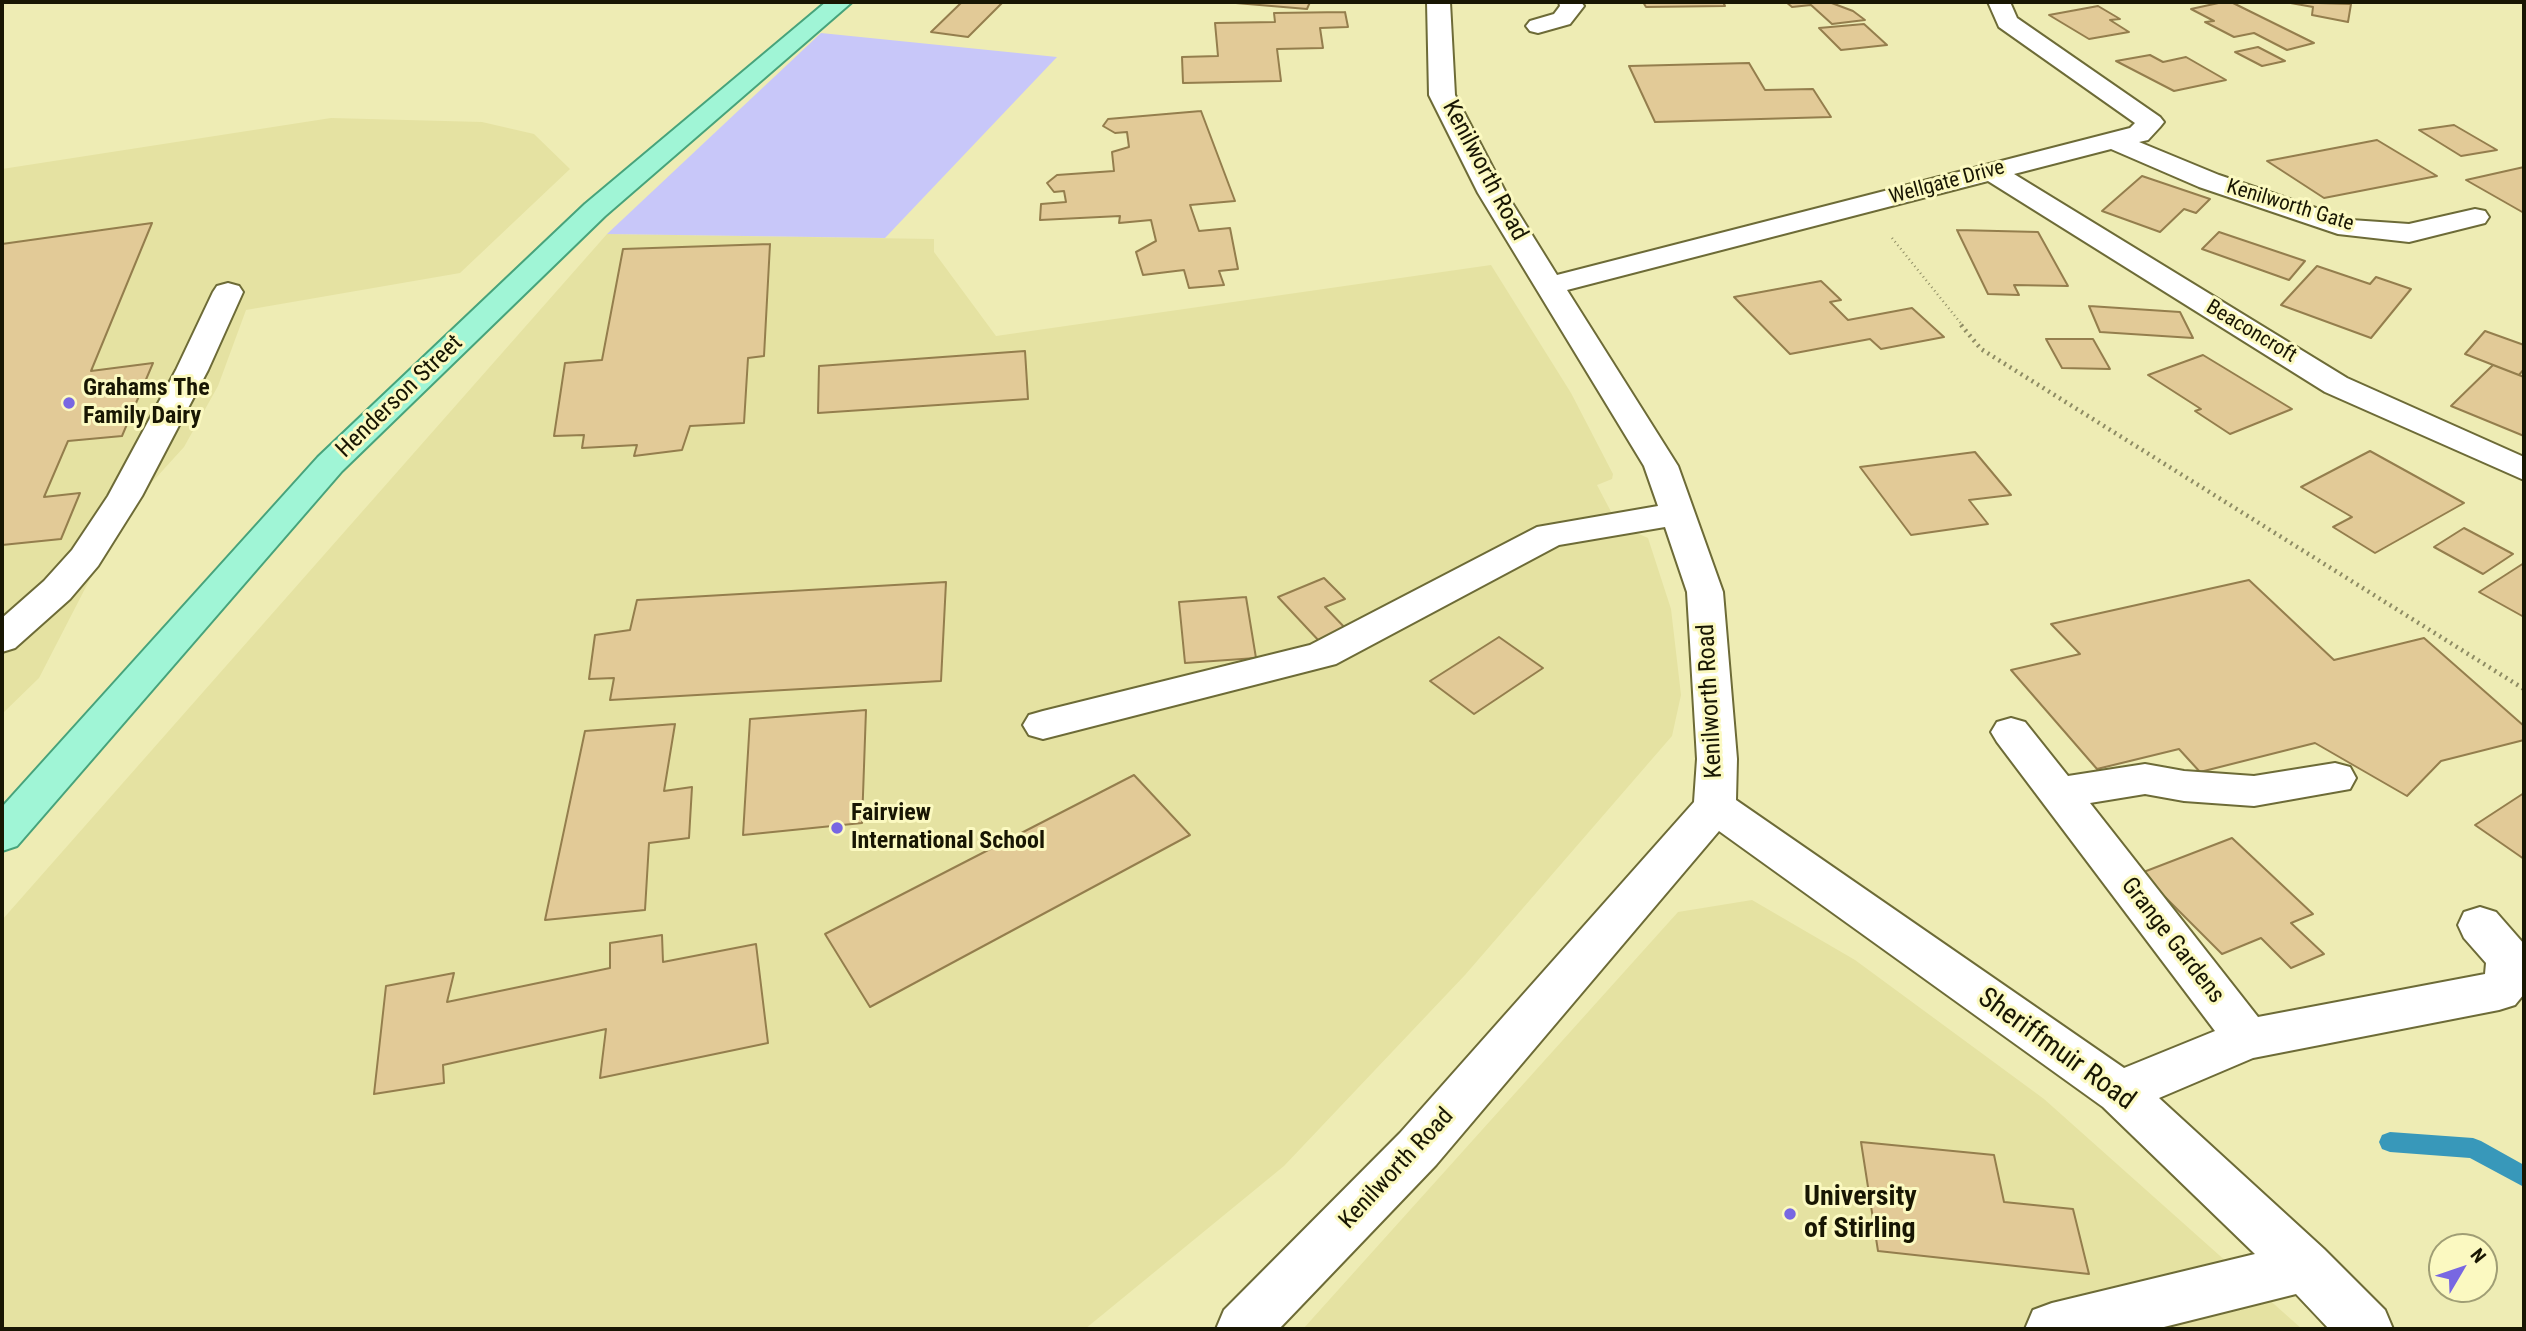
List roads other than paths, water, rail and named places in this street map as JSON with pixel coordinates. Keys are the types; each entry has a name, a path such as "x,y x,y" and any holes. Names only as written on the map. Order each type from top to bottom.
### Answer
{"main road":[{"name":"Henderson Street","path":"2,835 330,464 595,210 840,2"}],"street":[{"name":"Kenilworth Road","path":"1243,1329 1418,1149 1715,807 1717,759 1705,592 1661,466 1492,193 1442,96 1438,2"},
{"path":"1538,26 1562,19 1572,6 1570,2"},
{"name":"Wellgate Drive","path":"1548,286 2139,134 2151,122 2007,22 2000,2"},
{"name":"Kenilworth Gate","path":"2112,141 2209,181 2348,228 2409,233 2475,218"},
{"name":"Beaconcroft","path":"1990,172 2336,385 2524,470"},
{"path":"2,639 57,590 85,558 125,496 192,370 228,292"},
{"path":"1043,725 1322,655 1550,535 1678,514"},
{"name":"Grange Gardens","path":"2011,732 2248,1039"},
{"path":"2057,793 2145,779 2185,786 2254,791 2335,778"},
{"name":"Sheriffmuir Road","path":"1715,807 2120,1092 2305,1267 2366,1329"},
{"path":"2120,1092 2248,1039 2499,992 2517,984 2508,957 2480,925"},
{"path":"2052,1329 2305,1267"}],"waterway":[{"path":"2390,1142 2473,1148 2524,1177"}],"place":[{"name":"Grahams The Family Dairy","path":"69,403"},
{"name":"Fairview International School","path":"837,828"},
{"name":"University of Stirling","path":"1790,1214"}]}
